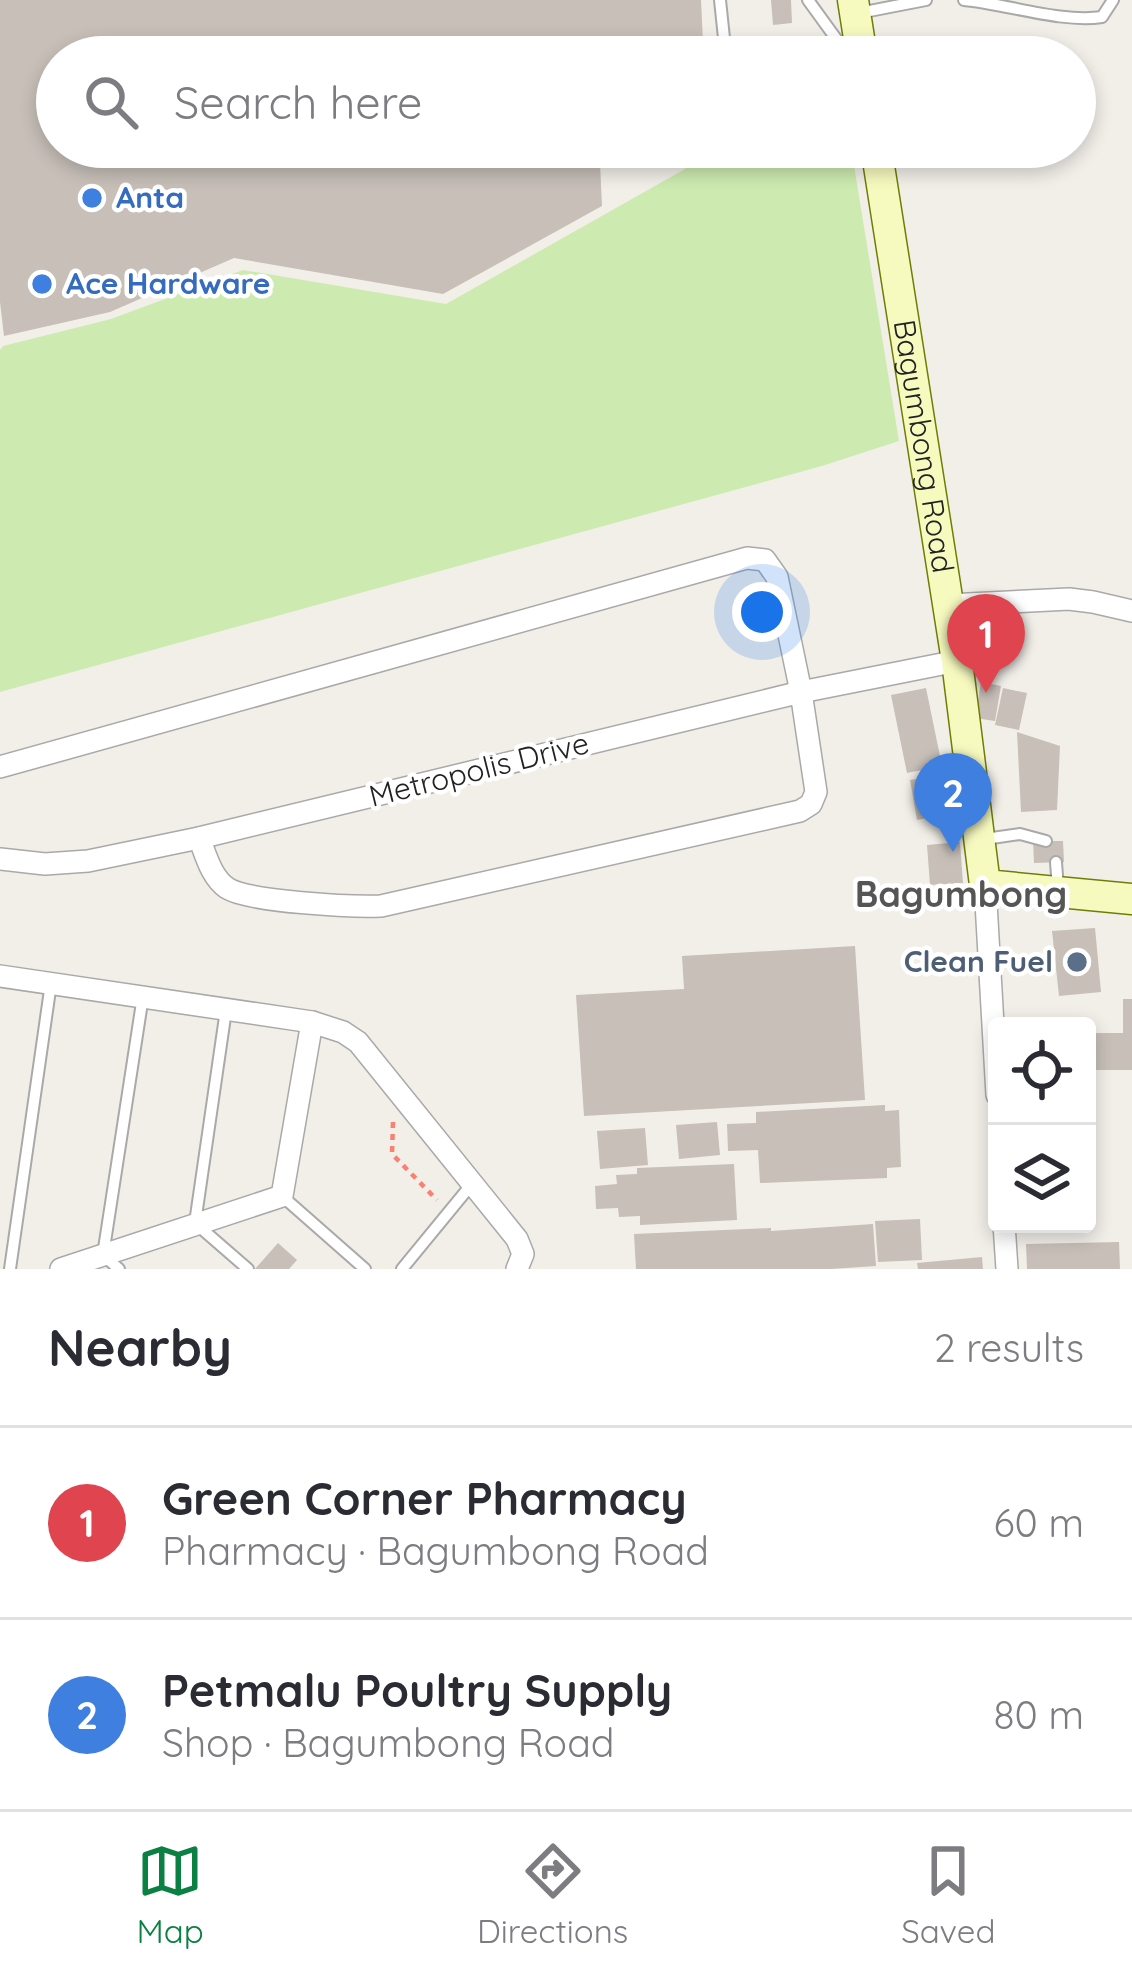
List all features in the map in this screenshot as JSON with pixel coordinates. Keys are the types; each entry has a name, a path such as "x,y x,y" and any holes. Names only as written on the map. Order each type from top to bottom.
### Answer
{"main road":[{"name":"Bagumbong Road","path":"879,168 957,661 985,886"},
{"path":"985,886 1057,878 1132,898"}],"street":[{"path":"0,767 747,558 765,560 777,577 801,692 815,792 811,804 800,811 381,906 346,907 243,894 225,887 213,872 199,838"},
{"path":"948,605 1069,599 1132,611"},
{"name":"Metropolis Drive","path":"0,859 45,864 88,861 801,692 957,661"},
{"path":"985,886 993,1017"},
{"path":"0,976 312,1022 343,1032 358,1042 517,1239 523,1254 517,1269"},
{"path":"61,1269 111,1262 195,1223 282,1196 312,1022"},
{"path":"1005,1233 1007,1269"}],"lane":[{"path":"720,0 724,36"},
{"path":"808,0 841,36"},
{"path":"854,7 926,0"},
{"path":"964,0 1083,20 1102,17 1113,0"},
{"path":"979,840 1020,834 1046,841"},
{"path":"10,1269 51,982"},
{"path":"111,1262 143,996"},
{"path":"226,1010 195,1223 248,1269"},
{"path":"402,1269 471,1185"},
{"path":"282,1196 365,1269"}],"path":[{"path":"394,1086 392,1154 449,1213"}],"green space":[{"path":"854,168 899,441 0,692 3,346 111,319 243,270 446,304 685,169"}],"building":[{"path":"0,0 701,0 703,36 36,36 36,168 600,168 602,206 443,294 234,258 110,312 4,336"},
{"path":"771,0 791,0 792,23 773,25"},
{"path":"981,682 1001,686 995,721 975,718"},
{"path":"926,688 942,766 907,773 891,695"},
{"path":"1003,688 1027,693 1019,730 995,725"},
{"path":"1017,732 1060,746 1057,810 1021,812"},
{"path":"934,776 941,815 917,820 910,780"},
{"path":"1033,841 1063,841 1064,862 1034,863"},
{"path":"960,842 963,883 930,885 927,845"},
{"name":"Clean Fuel","path":"1095,928 1101,992 1059,996 1052,931"},
{"path":"855,946 865,1100 584,1116 576,995 684,989 682,956"},
{"path":"1123,999 1132,999 1132,1070 1096,1070 1096,1033 1123,1033"},
{"path":"885,1105 885,1111 899,1110 901,1167 887,1168 887,1178 760,1183 758,1150 728,1151 727,1124 756,1123 756,1112"},
{"path":"717,1122 720,1155 679,1159 676,1125"},
{"path":"645,1128 648,1165 600,1169 597,1131"},
{"path":"734,1164 737,1220 640,1225 640,1216 619,1217 618,1208 596,1209 595,1186 617,1184 616,1175 637,1174 637,1168"},
{"path":"920,1219 922,1260 878,1262 875,1221"},
{"path":"873,1224 876,1266 636,1269 634,1234"},
{"path":"1119,1242 1120,1269 1027,1269 1026,1244"},
{"path":"278,1243 297,1260 289,1269 255,1269"},
{"path":"982,1257 983,1269 918,1269 917,1263"}],"place":[{"name":"Anta","path":"92,198"},
{"name":"Ace Hardware","path":"42,284"},
{"name":"Green Corner Pharmacy","path":"986,693"},
{"name":"Petmalu Poultry Supply","path":"953,852"},
{"name":"Clean Fuel","path":"1077,962"}],"district":[{"name":"Bagumbong","path":"961,894"}]}
